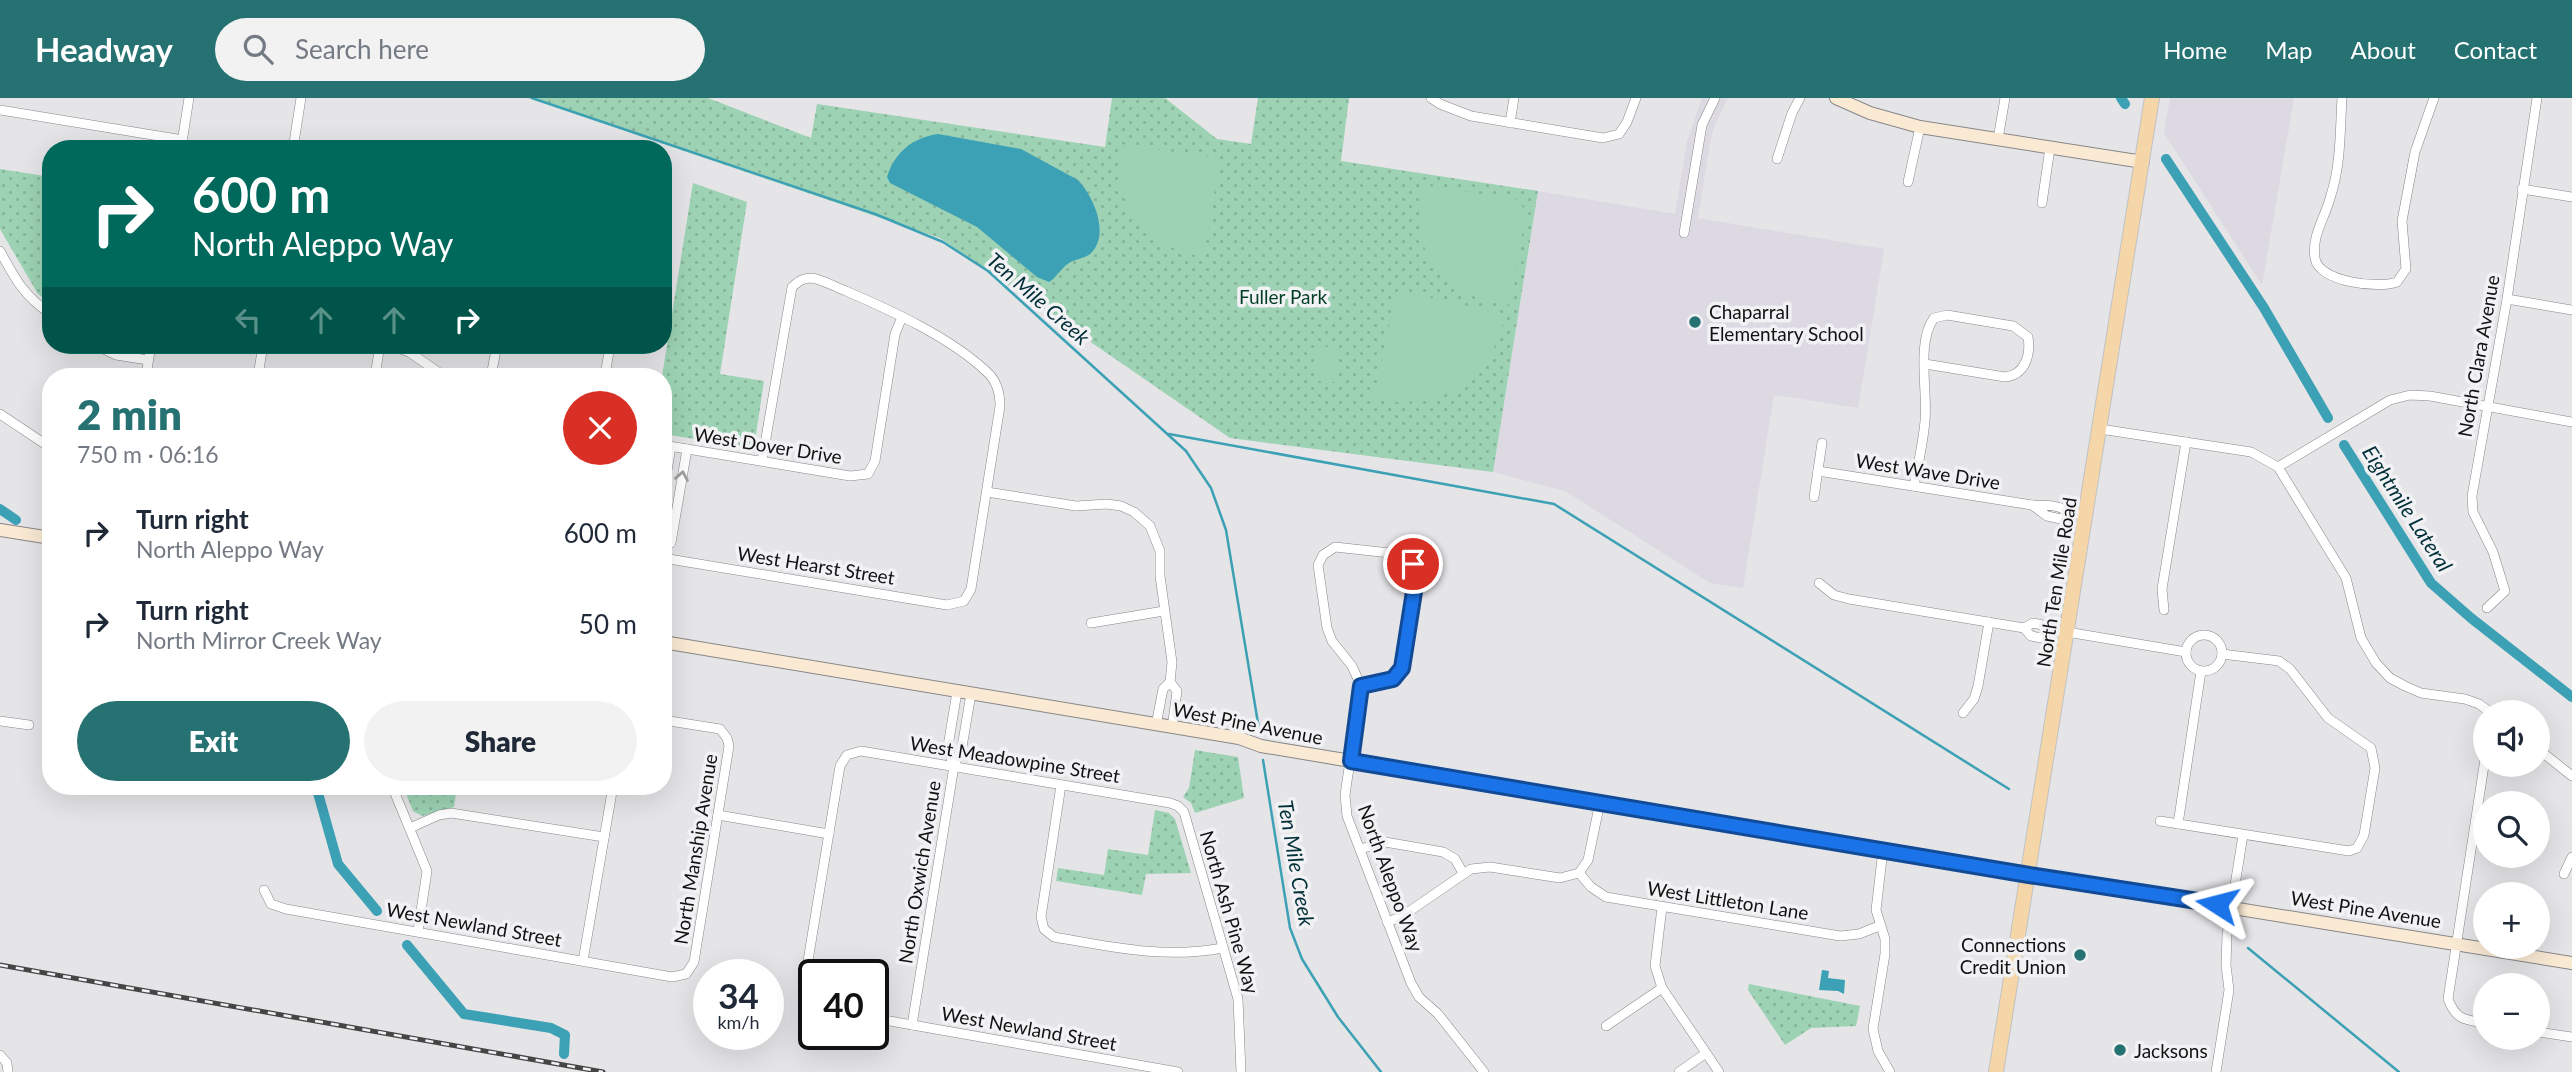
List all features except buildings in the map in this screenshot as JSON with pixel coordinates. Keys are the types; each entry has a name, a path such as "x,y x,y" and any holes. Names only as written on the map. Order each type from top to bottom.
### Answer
{"main road":[{"name":"North Ten Mile Road","path":"1996,1072 2152,98"}],"street":[{"path":"183,140 190,98"},
{"path":"294,140 301,98"},
{"path":"1431,98 1460,113 1603,138 1619,134 1627,122 1636,98"},
{"path":"1510,122 1514,98"},
{"path":"1684,233 1702,125 1715,98"},
{"path":"1777,159 1792,113 1800,98"},
{"path":"1836,98 1859,103 1920,127 2143,162"},
{"path":"1998,139 2005,98"},
{"path":"2343,98 2342,133 2332,195 2319,225 2314,255 2320,269 2333,277 2380,285 2397,282 2406,269 2402,221 2415,152 2434,98"},
{"name":"North Clara Avenue","path":"2487,608 2505,591 2493,552 2473,512 2472,496 2507,299 2537,98"},
{"path":"0,110 156,140"},
{"path":"1908,182 1920,127"},
{"path":"2042,203 2050,148"},
{"path":"2522,189 2572,197"},
{"path":"0,251 20,288 42,308"},
{"path":"762,461 792,287 801,279 811,278 824,282 902,317 942,340 986,372 1000,392 986,492 1076,506 1121,506 1134,512 1150,526 1160,551 1164,611 1172,662 1170,681 1163,690 1156,725"},
{"path":"2507,299 2572,310"},
{"path":"1914,486 1925,421 1925,364 1928,330 1934,318 1947,315 2013,326 2025,333 2029,344 2026,362 2020,372 2005,377 1925,364"},
{"name":"West Dover Drive","path":"672,447 850,476 868,474 875,461 895,334 902,317"},
{"path":"114,354 148,360"},
{"path":"147,368 149,354"},
{"path":"412,354 432,368"},
{"path":"2278,467 2390,400 2410,395 2430,396 2572,422"},
{"path":"0,414 42,442"},
{"path":"2100,429 2251,452 2278,467 2346,578 2361,638 2376,663 2390,678 2421,693 2473,702"},
{"path":"2164,610 2162,589 2186,442"},
{"path":"1814,497 1822,443"},
{"path":"672,537 687,449"},
{"name":"West Wave Drive","path":"1818,471 2063,508 2068,513 2087,515"},
{"name":"West Hearst Street","path":"672,559 947,605 964,601 971,589 986,492"},
{"path":"0,530 42,537"},
{"path":"1335,547 1399,554 1413,564 1416,579 1402,668 1393,679 1361,686 1352,666 1332,641 1327,628 1318,565 1323,555 1335,547"},
{"path":"1819,583 1834,594 1849,598 2024,628 2033,623 2043,625 2051,632 2067,632 2186,652"},
{"path":"1091,623 1164,611"},
{"path":"1963,713 1974,699 1978,686 1989,622"},
{"path":"2209,636 2219,643 2222,654 2218,665 2201,671 2189,662 2186,652 2197,637 2209,636"},
{"name":"West Pine Avenue","path":"672,644 1239,738 1261,746 2029,875 2572,962"},
{"path":"2160,821 2349,851 2357,848 2364,835 2375,768 2371,748 2328,718 2290,670 2279,661 2222,654"},
{"path":"2178,824 2201,671"},
{"path":"1170,681 1177,691 1172,728"},
{"name":"North Aleppo Way","path":"1361,686 1345,806 1347,816 1410,983 1484,1072"},
{"name":"North Oxwich Avenue","path":"954,766 948,746 957,692"},
{"name":"North Oxwich Avenue","path":"912,1025 954,766 962,747 971,694"},
{"path":"0,721 29,724"},
{"name":"North Manship Avenue","path":"672,721 720,729 729,746 694,962 686,974"},
{"name":"West Meadowpine Street","path":"829,834 840,766 847,755 861,751 1178,806"},
{"path":"2550,759 2572,776"},
{"path":"2473,1021 2464,1020 2453,1012 2448,999 2482,777"},
{"path":"1061,785 1041,917 1044,929 1054,937 1144,953 1200,952 1223,948"},
{"path":"396,795 427,871 418,931"},
{"path":"583,961 611,795"},
{"path":"1387,922 1401,917 1471,869 1490,867 1560,878 1579,873 1588,860 1600,802"},
{"name":"North Ash Pine Way","path":"1178,806 1184,812 1238,999 1241,1072"},
{"path":"410,828 439,815 463,813 604,837"},
{"path":"718,815 829,834 808,959"},
{"path":"2216,1072 2229,990 2226,965 2231,906 2243,835"},
{"path":"1360,849 1385,842 1443,852 1455,859 1463,873"},
{"path":"1883,850 1877,897 1885,954 1873,1029 1878,1051 1889,1072"},
{"path":"2564,874 2572,857"},
{"name":"West Littleton Lane","path":"1579,873 1591,887 1606,897 1662,907 1840,936 1859,934 1879,926"},
{"name":"West Newland Street","path":"264,890 271,904 286,909 672,977 686,974"},
{"path":"1662,907 1654,966 1662,988 1719,1072"},
{"path":"1606,1026 1662,988"},
{"name":"West Newland Street","path":"889,1021 1178,1072"},
{"path":"2550,1034 2572,1037"},
{"path":"1679,1072 1706,1053"},
{"path":"3,1057 8,1072"}],"shaded area":[{"name":"Chaparral Elementary School","path":"1702,98 1728,98 1714,127 1698,218 1884,249 1858,408 1774,395 1743,588 1710,583 1565,491 1493,472 1538,191 1675,214 1687,141"},
{"path":"2170,98 2294,98 2262,285 2164,133"}],"green space":[{"name":"Fuller Park","path":"528,98 708,98 811,138 817,104 1105,147 1112,98 1165,98 1217,139 1251,144 1258,98 1349,98 1341,161 1538,191 1493,472 1230,438 940,238 672,147 672,140 652,140"},
{"path":"1121,144 1214,158 1219,163 1204,257 1164,244 1136,220 1127,205 1122,187"},
{"path":"0,169 42,176 42,297 38,294 0,229"},
{"path":"693,183 747,202 720,374 764,381 755,441 746,447 672,435 672,368 663,368 666,354 672,354 672,314"},
{"path":"1422,185 1516,199 1526,211 1511,305 1466,291 1449,281 1436,268 1426,252 1421,233"},
{"path":"1404,292 1505,314 1488,359 1475,375 1459,387 1421,400 1373,400 1395,299"},
{"path":"1316,346 1338,348 1336,382 1314,381"},
{"path":"1195,750 1238,757 1244,798 1195,813 1191,803 1183,797 1189,788"},
{"path":"407,795 456,795 454,807 422,816 413,811"},
{"path":"1155,810 1169,813 1175,819 1191,873 1146,874 1142,895 1056,881 1058,868 1104,875 1108,849 1148,855"},
{"path":"1749,984 1860,1006 1856,1026 1811,1028 1785,1045 1748,990"}],"water":[{"path":"938,134 1021,149 1078,180 1089,195 1097,214 1100,234 1093,251 1088,256 1069,263 1049,282 1037,277 977,227 890,183 887,177 890,168 900,153 920,139"},
{"path":"1822,970 1829,971 1828,978 1845,980 1844,994 1819,990"}],"waterway":[{"name":"Ten Mile Creek","path":"532,98 656,140"},
{"name":"Eightmile Lateral","path":"2121,98 2125,104"},
{"name":"Ten Mile Creek","path":"672,145 875,214 943,242 988,271 1186,451 1211,488 1226,530 1259,729"},
{"name":"Eightmile Lateral","path":"2166,159 2264,308 2328,418"},
{"path":"1169,434 1554,504 2009,789"},
{"name":"Eightmile Lateral","path":"2344,445 2431,583 2572,697"},
{"path":"0,509 16,520"},
{"name":"Ten Mile Creek","path":"1263,760 1290,928 1302,959 1338,1017 1381,1072"},
{"path":"319,795 338,864 377,911"},
{"path":"407,945 464,1014 551,1028 565,1035 564,1054"},
{"path":"2248,948 2399,1072"}],"railway":[{"path":"0,965 603,1072"}],"place":[{"name":"Chaparral Elementary School","path":"1695,322"},
{"name":"Connections Credit Union","path":"2080,955"},
{"name":"Jacksons","path":"2120,1050"}],"route":[{"path":"1413,564 1416,579 1402,668 1399,675 1393,679 1361,686 1351,761 2217,904"}]}
